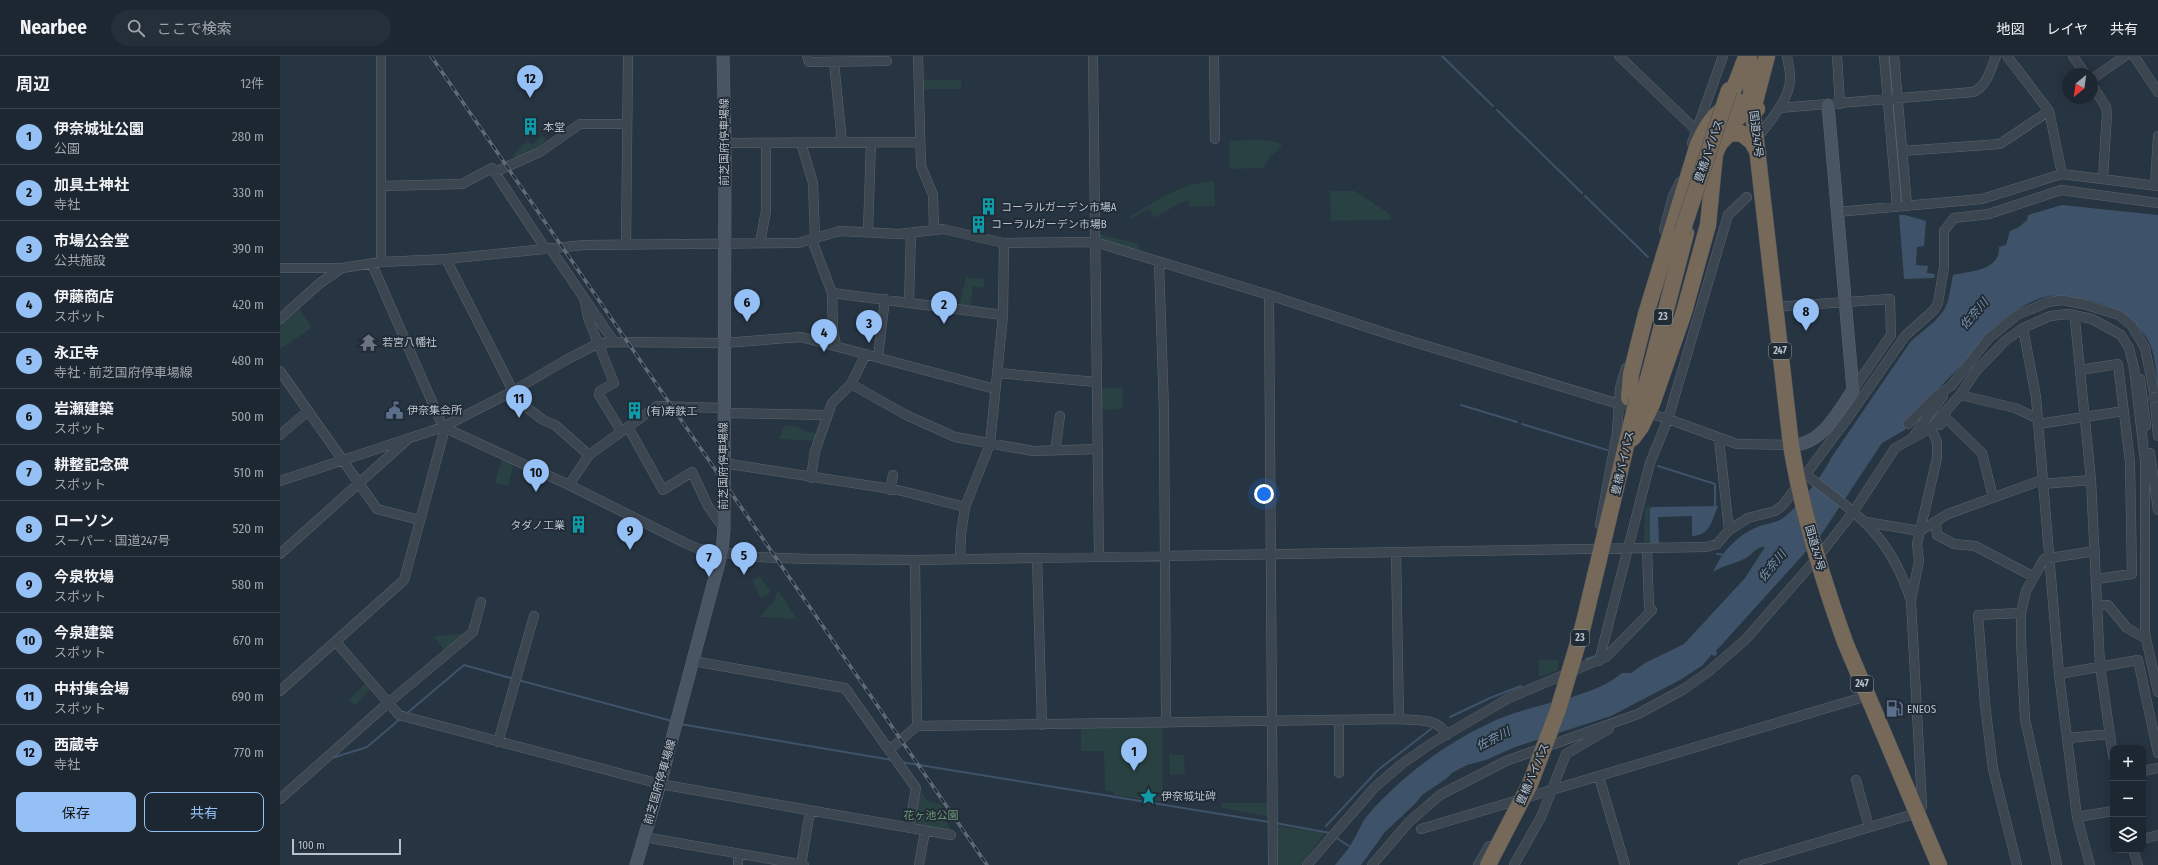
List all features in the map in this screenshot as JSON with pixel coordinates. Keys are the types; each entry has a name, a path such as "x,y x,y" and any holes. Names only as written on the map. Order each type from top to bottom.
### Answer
{"highway":[{"path":"1636,402 1684,312 1708,225 1716,151 1727,128 1756,110 1768,56"},
{"path":"1636,402 1631,374 1646,314 1698,144 1708,124 1721,109 1743,90 1747,59"},
{"name":"国道247号","path":"1747,59 1761,133 1766,211 1775,308 1791,445 1802,482 1817,554 1845,642 1939,865"},
{"name":"豊橋バイパス","path":"1488,865 1530,784 1558,710 1583,626 1607,530 1636,402 1684,232 1747,59"},
{"path":"1721,109 1743,102 1756,110"},
{"name":"国道247号","path":"1756,110 1758,154 1766,211"},
{"path":"1716,151 1725,137 1737,132 1745,135 1752,142 1758,154"},
{"name":"豊橋バイパス","path":"1493,865 1534,786 1563,712 1587,627 1632,439 1636,402"}],"main road":[{"name":"前芝国府停車場線","path":"636,865 660,784 722,551 724,529 723,244 725,143 723,56"},
{"path":"1791,445 1802,446 1818,435 1830,422 1853,390 1828,105"}],"street":[{"path":"280,691 404,580 444,432 377,263 381,186 381,56"},
{"path":"626,245 628,56"},
{"path":"807,56 809,62 887,61"},
{"path":"918,56 921,166 933,195 934,230"},
{"path":"1093,56 1099,557"},
{"path":"1214,56 1215,139"},
{"path":"1619,56 1696,130"},
{"path":"1636,402 1620,388 1673,196 1679,184 1696,130 1723,56"},
{"path":"1761,133 1779,108 1788,92 1790,80 1787,56"},
{"path":"1837,56 1840,104"},
{"path":"1884,56 1897,207"},
{"path":"1894,56 1907,206"},
{"path":"1779,108 1898,99 1980,90 1996,56"},
{"path":"2007,56 2049,111 2062,174"},
{"path":"2073,56 2081,68"},
{"path":"2098,76 2125,56"},
{"path":"2134,56 2158,92"},
{"path":"834,62 842,142"},
{"path":"2098,94 2106,107 2107,113 2103,179"},
{"path":"1902,151 2000,144 2049,111"},
{"path":"495,172 540,152 580,124 627,124"},
{"path":"1837,212 1982,199 2062,174 2156,185 2158,136"},
{"path":"801,142 813,183 814,240 832,293 833,330 836,345"},
{"path":"868,231 871,142"},
{"path":"725,143 920,142"},
{"path":"760,243 766,211 766,143"},
{"path":"381,186 462,184 492,168 614,342"},
{"path":"443,427 569,486 687,544 700,549 755,557 915,560 960,558 1595,550 1706,547 1717,544 1729,530 1748,518 1775,511 1795,491 1905,336 1934,310 1938,303 1944,267 1944,231 1954,218 1990,214 2061,190 2158,203"},
{"path":"1599,661 1650,463 1668,419 1728,215 1747,197"},
{"path":"280,268 342,268 377,263 446,259 584,245 798,243 814,240 840,231 911,233 943,230 1004,243 1095,242 1159,263 1269,295 1391,335 1636,402 1668,419 1719,439 1749,445 1791,445"},
{"path":"909,302 911,233"},
{"path":"960,558 961,534 965,507 990,444 1003,315 1004,243"},
{"path":"446,259 512,391 521,403 543,420 555,425 589,455"},
{"path":"1159,263 1164,411 1166,723"},
{"path":"280,319 320,284 342,268"},
{"path":"832,293 1003,315"},
{"path":"1269,295 1273,865"},
{"path":"878,357 885,299"},
{"path":"1775,308 1845,301 1890,299 1891,334 1853,390"},
{"path":"1913,437 1946,391 1988,339 2001,327 2029,309 2048,302 2062,300 2083,304 2119,315 2132,326 2145,348 2158,436"},
{"path":"585,301 588,318 614,383 600,391 599,395 624,429 663,490 692,472 708,506 724,529"},
{"path":"1932,429 1960,395 1976,371 2006,340 2041,319 2058,314 2092,319 2121,334 2139,373 2153,398 2155,501 2158,510"},
{"path":"2024,330 2048,322 2065,319 2074,320 2098,327 2117,337 2125,353 2132,356"},
{"path":"2074,320 2086,417 2091,480 2100,666 2112,745"},
{"path":"2024,330 2038,421 2048,559 2059,674 2077,817 2090,865"},
{"path":"280,481 443,427 599,343 724,343 801,337 836,345 995,389"},
{"path":"811,478 813,459 834,398 851,384 866,354"},
{"path":"2132,356 2145,462 2146,636 2158,692"},
{"path":"2080,370 2118,364 2130,462 2132,574 2096,579"},
{"path":"280,371 358,483 378,509 419,520"},
{"path":"998,374 1096,382"},
{"path":"851,384 906,415 955,437 1033,451 1098,449"},
{"path":"1908,424 1936,397 1946,391"},
{"path":"1960,395 2015,408 2038,421 2086,417 2124,411"},
{"path":"1564,675 1595,550 1617,433 1636,402"},
{"path":"569,486 589,455 657,406 662,405 723,411 827,415"},
{"path":"280,435 308,411"},
{"path":"1055,451 1060,416"},
{"path":"1372,865 1408,822 1440,795 1506,761 1638,714 1684,689 1734,651 1817,554 1852,510 1894,448 1913,437 1932,429 1946,418 1982,453 1992,497"},
{"path":"1911,601 1919,561 1917,544 1937,458 1937,442 1932,429"},
{"path":"280,554 410,438"},
{"path":"1719,439 1729,530"},
{"path":"723,463 811,478 898,490 965,507"},
{"path":"890,490 893,475"},
{"path":"1866,522 1920,531 1948,514 1992,497 2042,482 2091,480"},
{"path":"1743,865 1917,813 1922,806 1911,601 1903,575 1892,555 1866,522 1852,510 1802,482"},
{"path":"1936,522 1937,535 1954,544 1975,546 2034,577"},
{"path":"1307,865 1375,787 1403,763 1509,698 1599,661 1617,647 1652,610 1649,607 1647,548"},
{"path":"2057,865 2025,719 2021,613 2026,591 2044,558 2048,559 2095,551"},
{"path":"1396,552 1399,719"},
{"path":"1037,558 1042,725"},
{"path":"915,560 917,726"},
{"path":"280,799 388,703 473,632 481,602"},
{"path":"2097,605 2108,605 2127,628 2143,637 2146,636"},
{"path":"2017,865 1993,769 1985,704 1978,615 2021,613"},
{"path":"498,742 534,616"},
{"path":"336,642 399,715 660,784 952,835"},
{"path":"2059,674 2138,660 2158,753"},
{"path":"693,661 845,688 916,788 909,828"},
{"path":"1421,829 1867,696"},
{"path":"889,750 917,726 1399,719 1433,722 1444,728 1447,735"},
{"path":"1339,720 1339,773"},
{"path":"1514,865 1541,817 1566,754 1607,732 1613,724"},
{"path":"2068,738 2110,734"},
{"path":"2146,770 2158,768"},
{"path":"1598,777 1625,865"},
{"path":"1856,780 1869,827"},
{"path":"1478,865 1515,802"},
{"path":"644,838 802,865 810,811"},
{"path":"2077,817 2110,811"},
{"path":"919,865 925,831"},
{"path":"2146,838 2158,835"},
{"path":"2134,853 2138,865"},
{"path":"738,854 738,865"}],"green space":[{"path":"921,80 961,80 961,89 921,89"},
{"path":"542,135 546,139 542,144 546,148 517,161 513,155 528,140 532,145"},
{"path":"1265,140 1273,141 1282,146 1269,158 1264,168 1229,169 1229,141"},
{"path":"1214,181 1215,206 1189,207 1189,201 1182,202 1154,218 1149,209 1131,219 1129,217 1170,193 1202,182"},
{"path":"1330,191 1355,191 1391,215 1391,220 1331,221"},
{"path":"1099,234 1140,244 1138,253 1096,240"},
{"path":"966,277 985,279 984,288 973,286 970,308 959,307"},
{"path":"299,308 312,328 280,349 280,324"},
{"path":"1100,388 1123,388 1123,409 1101,410"},
{"path":"784,426 797,426 807,432 820,434 817,441 779,439"},
{"path":"502,457 514,462 508,486 495,483"},
{"path":"1649,506 1652,507 1650,509 1650,544 1644,545 1645,508"},
{"path":"760,576 771,592 761,599 752,580"},
{"path":"778,590 797,619 760,617 775,599"},
{"path":"469,633 446,653 434,636"},
{"path":"1539,660 1559,660 1557,671 1539,677"},
{"path":"366,683 371,688 355,706 349,699"},
{"path":"1081,727 1163,727 1163,802 1114,795 1113,792 1105,791 1104,751 1081,751"},
{"path":"1169,754 1184,755 1185,774 1170,775"},
{"name":"花ヶ池公園","path":"919,790 928,801 941,804 948,815 946,820 952,833 914,827 912,823"},
{"path":"1221,803 1271,803 1271,817 1222,808"},
{"path":"1278,826 1325,833 1301,865 1277,865"}],"water":[{"name":"佐奈川","path":"2062,205 2158,215 2158,390 2154,358 2148,340 2126,316 2108,306 2072,297 2050,296 2031,302 2013,312 1997,325 1977,349 1906,422 1905,430 1882,443 1821,535 1716,651 1717,655 1713,656 1712,654 1703,665 1680,680 1611,716 1515,747 1486,760 1467,765 1452,773 1446,779 1422,795 1416,803 1385,832 1361,865 1335,865 1351,844 1366,817 1380,801 1430,758 1448,746 1506,716 1582,694 1610,681 1622,673 1631,673 1645,663 1684,644 1745,578 1765,547 1757,549 1742,560 1713,572 1725,551 1736,540 1749,531 1783,518 1810,490 1911,341 1934,322 1944,310 1948,301 1953,275 1975,271 1989,265 1995,261 1998,255 1999,247 2006,245 2010,231 2019,227 2027,220 2028,215"},
{"path":"1899,215 1905,215 1926,221 1924,246 1917,247 1916,265 1928,266 1927,273 1935,274 1934,278 1904,279"},
{"path":"1718,506 1710,526 1703,533 1698,535 1692,536 1692,516 1658,517 1659,544 1650,545 1650,509 1652,507"}],"waterway":[{"path":"1442,56 1493,106"},
{"path":"1497,110 1582,193"},
{"path":"1585,196 1648,257"},
{"path":"1461,405 1517,422"},
{"path":"1522,424 1607,450"},
{"path":"1658,466 1715,484 1715,507"},
{"path":"1717,554 1724,555"},
{"path":"1586,659 1596,656"},
{"path":"406,714 464,665 514,679"},
{"path":"518,680 672,721"},
{"path":"1450,717 1490,698 1521,686"},
{"path":"332,758 367,747 400,719"},
{"path":"680,724 892,760"},
{"path":"1326,826 1378,770 1431,729"},
{"path":"901,762 1269,822"},
{"path":"1275,823 1330,833"},
{"path":"1335,837 1352,848"}],"railway":[{"path":"431,56 987,865"}],"place":[{"name":"西蔵寺","path":"530,98"},
{"name":"本堂","path":"530,127"},
{"name":"コーラルガーデン市場A","path":"988,207"},
{"name":"コーラルガーデン市場B","path":"978,224"},
{"name":"岩瀬建築","path":"747,322"},
{"name":"加具土神社","path":"944,324"},
{"name":"ローソン","path":"1806,331"},
{"name":"若宮八幡社","path":"369,342"},
{"name":"市場公会堂","path":"869,343"},
{"name":"伊藤商店","path":"824,352"},
{"name":"伊奈集会所","path":"394,410"},
{"name":"(有)寿鉄工","path":"634,411"},
{"name":"中村集会場","path":"519,418"},
{"name":"今泉建築","path":"536,492"},
{"name":"タダノ工業","path":"578,525"},
{"name":"今泉牧場","path":"630,550"},
{"name":"永正寺","path":"744,575"},
{"name":"耕整記念碑","path":"709,577"},
{"name":"ENEOS","path":"1894,709"},
{"name":"伊奈城址公園","path":"1134,771"},
{"name":"伊奈城址碑","path":"1148,796"}]}
